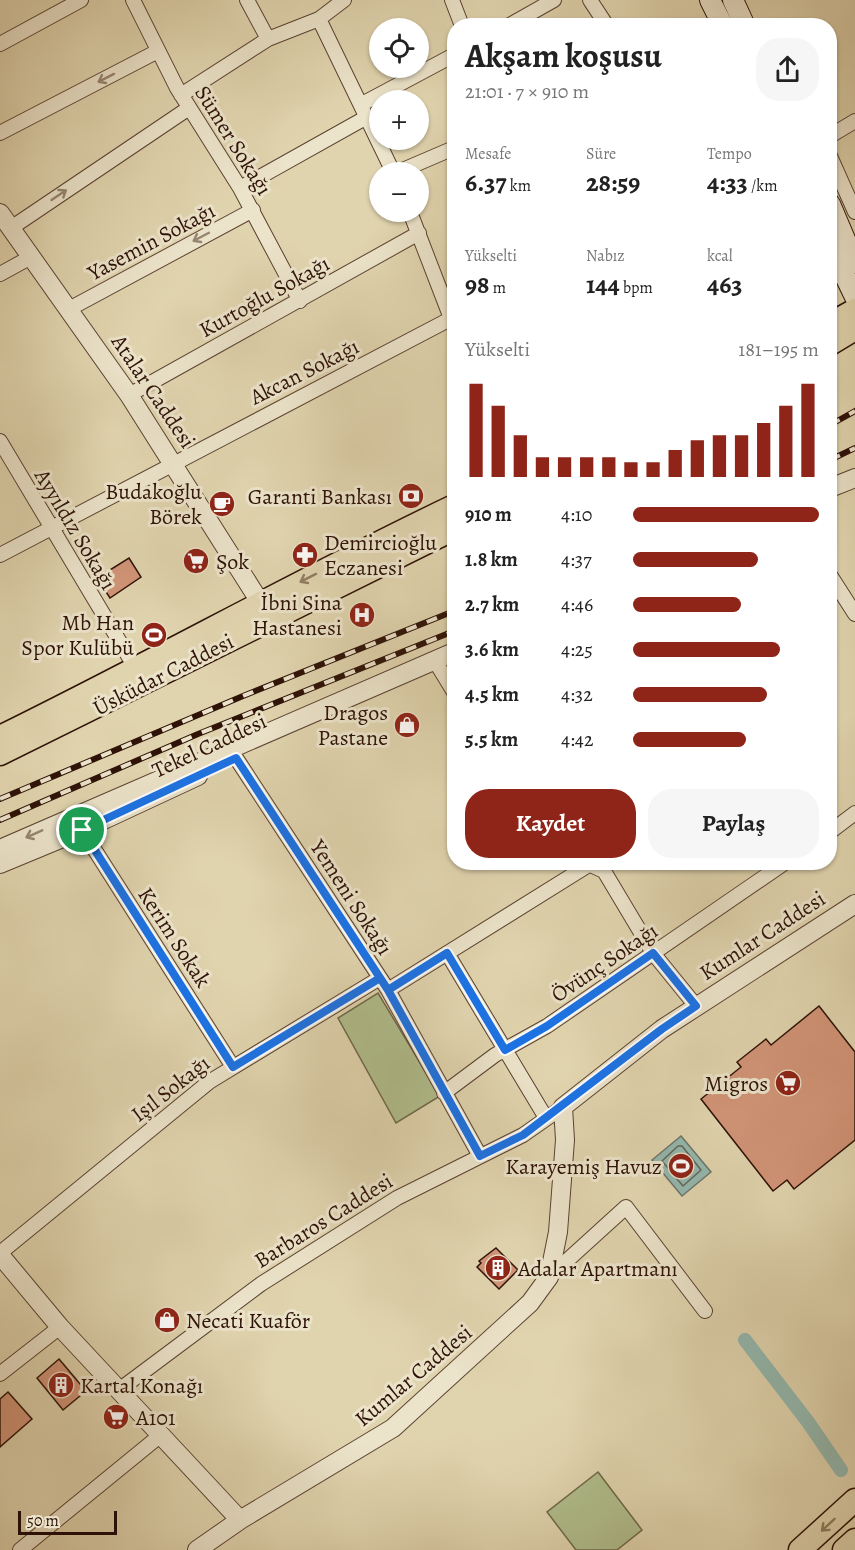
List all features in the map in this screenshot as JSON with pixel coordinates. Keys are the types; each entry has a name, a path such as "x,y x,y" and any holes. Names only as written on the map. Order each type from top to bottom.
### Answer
{"main road":[{"path":"710,0 719,18"},
{"path":"733,0 741,18"},
{"path":"844,201 855,263"},
{"path":"837,260 855,297"},
{"path":"837,320 855,310"},
{"path":"837,340 855,329"},
{"name":"Üsküdar Caddesi","path":"0,754 447,510"},
{"name":"Üsküdar Caddesi","path":"0,736 136,669 447,533"},
{"path":"800,1550 855,1500"},
{"path":"844,1550 855,1540"}],"street":[{"path":"0,44 81,0"},
{"name":"Sümer Sokağı","path":"133,0 189,108 253,210 300,301"},
{"path":"247,0 268,39"},
{"path":"182,95 268,39 320,19 344,0"},
{"path":"452,0 459,18"},
{"path":"522,18 554,0"},
{"path":"590,0 601,18"},
{"path":"320,19 391,162"},
{"path":"0,133 158,51"},
{"path":"240,188 447,59"},
{"path":"5,220 189,108"},
{"path":"837,132 855,121"},
{"path":"420,162 447,151"},
{"path":"837,178 844,201"},
{"name":"Yasemin Sokağı","path":"69,309 253,210"},
{"name":"Atalar Caddesi","path":"5,220 174,462 265,611"},
{"path":"414,222 447,305"},
{"name":"Kurtoğlu Sokağı","path":"129,395 419,233"},
{"path":"0,274 32,257"},
{"name":"Akcan Sokağı","path":"0,555 51,530 174,462 447,324"},
{"name":"Ayyıldız Sokağı","path":"0,441 136,669"},
{"path":"837,485 855,478"},
{"path":"837,585 855,614"},
{"name":"Tekel Caddesi","path":"0,864 82,830 299,730 447,655"},
{"path":"435,661 447,681"},
{"name":"Tekel Caddesi","path":"0,849 435,661"},
{"name":"Yemeni Sokağı","path":"236,758 388,990 480,1156"},
{"path":"837,827 855,813"},
{"name":"Kerim Sokak","path":"82,830 233,1067"},
{"path":"388,990 577,870"},
{"path":"601,870 653,953 696,1006"},
{"name":"Övünç Sokağı","path":"444,1093 505,1050 547,1026 774,870"},
{"name":"Kumlar Caddesi","path":"197,1550 240,1520 393,1428 449,1380 530,1303 549,1277 558,1232 565,1140 557,1115 662,1029 853,909"},
{"path":"447,953 505,1050 557,1115"},
{"name":"Işıl Sokağı","path":"0,1254 209,1082 380,978"},
{"name":"Barbaros Caddesi","path":"119,1390 261,1284 397,1198 523,1135 557,1115"},
{"path":"549,1277 626,1207 705,1311"},
{"path":"0,1254 60,1327 240,1520"},
{"path":"0,1374 60,1327"},
{"path":"20,1550 162,1434"}],"green space":[{"path":"378,993 440,1096 396,1123 338,1018"},
{"path":"598,1472 642,1530 617,1550 576,1550 547,1512"}],"water":[{"name":"Karayemiş Havuz","path":"681,1136 711,1172 682,1196 652,1160"}],"building":[{"path":"129,558 141,577 110,598 97,578"},
{"name":"Migros","path":"819,1006 855,1052 855,1140 794,1189 787,1180 773,1191 701,1099 741,1067 737,1062 766,1039 771,1045"},
{"name":"Adalar Apartmanı","path":"496,1248 518,1270 499,1289 477,1267 481,1263 479,1261"},
{"name":"Kartal Konağı","path":"59,1359 86,1391 63,1410 37,1378"},
{"path":"8,1392 32,1419 0,1447 0,1399"}],"waterway":[{"path":"745,1340 808,1422 841,1470"}],"railway":[{"path":"837,421 855,411"},
{"path":"837,457 855,448"},
{"path":"0,799 243,696 447,614"},
{"path":"0,820 198,734 447,634"}],"place":[{"name":"Garanti Bankası","path":"411,496"},
{"name":"Budakoğlu Börek","path":"222,504"},
{"name":"Demircioğlu Eczanesi","path":"305,555"},
{"name":"Şok","path":"196,561"},
{"name":"İbni Sina Hastanesi","path":"362,615"},
{"name":"Mb Han Spor Kulübü","path":"154,635"},
{"name":"Dragos Pastane","path":"407,725"},
{"name":"Migros","path":"788,1083"},
{"name":"Karayemiş Havuz","path":"681,1166"},
{"name":"Adalar Apartmanı","path":"498,1268"},
{"name":"Necati Kuaför","path":"167,1320"},
{"name":"Kartal Konağı","path":"61,1385"},
{"name":"A101","path":"116,1417"}],"route":[{"path":"82,830 233,1067 331,1005 380,978 388,990 447,953 505,1050 547,1026 653,953 696,1006 662,1029 563,1107 523,1135 480,1156 388,990 236,758 82,830"}]}
